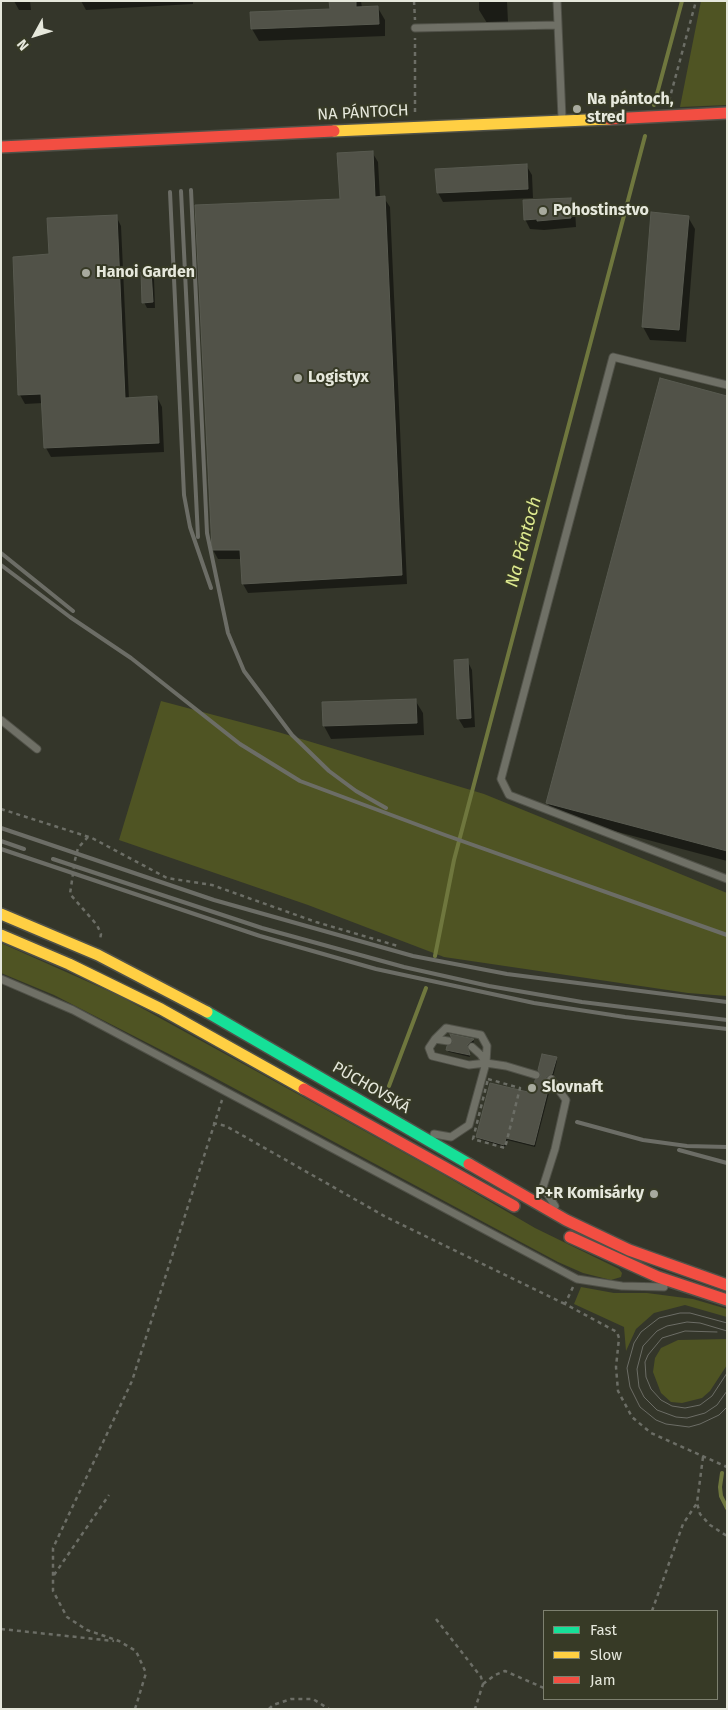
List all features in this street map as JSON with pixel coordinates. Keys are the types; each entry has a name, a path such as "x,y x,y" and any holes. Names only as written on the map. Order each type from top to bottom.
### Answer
{"main road":[{"name":"NA PÁNTOCH","path":"1,147 727,113"},
{"name":"PÚCHOVSKÁ","path":"1,914 57,936 145,978 566,1220 629,1250 727,1285"},
{"name":"PÚCHOVSKÁ","path":"1,935 69,964 161,1009 529,1214"},
{"path":"562,1233 628,1265 687,1288 727,1300"}],"lane":[{"path":"557,1 562,121"},
{"path":"415,28 558,25"},
{"path":"727,384 612,357 501,779 509,795 727,879"},
{"path":"1,720 37,749"},
{"path":"1,979 73,1010 577,1279 622,1286 687,1288"},
{"path":"355,1097 440,1137 451,1137 469,1125 486,1064 488,1046 482,1035 446,1028 429,1048 432,1056 469,1066 486,1064 506,1066 536,1075"},
{"path":"435,1039 448,1041"},
{"path":"472,1046 481,1054 486,1064"},
{"path":"551,1079 566,1100 544,1188 566,1220"}],"path":[{"path":"414,1 415,127"},
{"path":"672,115 668,104 696,1"},
{"path":"1,809 88,837 168,878 212,885 316,922 398,946"},
{"path":"88,837 78,848 69,888 70,894 96,925 101,934 99,941"},
{"path":"488,1080 520,1088 505,1148 473,1138 488,1080"},
{"path":"134,1708 146,1673 136,1651 119,1641 87,1630 67,1617 53,1590 53,1548 132,1381 213,1123 225,1091"},
{"path":"213,1123 226,1126 386,1217 565,1304 617,1332 619,1338 616,1367 618,1391 632,1417 651,1433 727,1467"},
{"path":"565,1304 577,1279"},
{"path":"703,1457 697,1502 700,1514 727,1536"},
{"path":"53,1576 109,1495"},
{"path":"652,1610 683,1524 697,1502"},
{"path":"436,1619 481,1677 483,1684"},
{"path":"1,1629 119,1641"},
{"path":"475,1709 483,1684 494,1675 505,1671 543,1688"},
{"path":"269,1709 273,1705 291,1699 314,1698 329,1709"}],"green space":[{"path":"701,1 727,1 727,105 680,107"},
{"path":"161,701 278,732 484,794 727,893 727,996 688,993 444,957 308,905 119,840"},
{"path":"1,943 120,996 439,1172 535,1228 619,1269 622,1273 621,1277 611,1280 583,1273 558,1262 202,1071 54,995 1,973"},
{"path":"581,1287 614,1293 647,1293 693,1299 727,1309 727,1317 685,1305 654,1313 636,1329 626,1351 624,1327 574,1304"},
{"path":"727,1339 727,1365 710,1391 702,1398 682,1403 671,1402 661,1393 653,1372 655,1358 661,1348 678,1340"}],"building":[{"path":"329,1 356,1 356,7 378,6 379,24 251,29 250,12 330,9"},
{"name":"Logistyx","path":"373,151 375,197 385,196 402,575 242,584 240,550 212,550 195,205 340,199 337,153"},
{"path":"527,164 528,189 437,193 435,169"},
{"path":"571,198 571,218 537,221 537,219 524,220 523,200"},
{"path":"651,212 689,216 679,330 642,327"},
{"path":"117,215 125,398 157,396 159,443 44,448 41,394 18,395 13,257 49,254 47,218"},
{"path":"151,271 153,302 142,303 141,272"},
{"path":"660,378 727,396 727,851 546,803"},
{"path":"468,659 471,718 457,719 454,660"},
{"path":"416,699 417,723 323,726 322,702"},
{"path":"450,1034 474,1039 467,1045 470,1055 446,1050 447,1046 453,1042"},
{"path":"542,1054 557,1057 552,1074 546,1077 549,1086 534,1145 506,1138 504,1145 476,1137 490,1083 532,1093 535,1080 541,1076 538,1070"}],"waterway":[{"name":"Na Pántoch","path":"654,105 682,1"},
{"name":"Na Pántoch","path":"435,956 454,860 645,136"},
{"name":"Na Pántoch","path":"389,1086 426,988"},
{"name":"Na Pántoch","path":"722,1473 721,1496 727,1508"}],"tram line":[{"path":"727,1323 690,1313 680,1313 659,1318 641,1332 634,1343 627,1368 630,1387 640,1407 656,1420 666,1424 689,1427 700,1424 719,1415 727,1407"},
{"path":"727,1331 700,1323 687,1322 667,1326 657,1331 643,1346 637,1369 639,1387 644,1397 657,1410 676,1417 687,1418 705,1413 717,1405 727,1391"},
{"path":"717,1332 685,1331 662,1338 648,1355 645,1362 646,1377 651,1389 661,1400 672,1406 685,1408 700,1405 712,1396 727,1373"}],"railway":[{"path":"191,190 207,533 228,633 244,671 292,735 329,771 356,791 386,808"},
{"path":"181,191 198,537"},
{"path":"170,192 184,495 190,527 211,588"},
{"path":"1,553 73,611"},
{"path":"1,565 70,617 131,658 240,744 300,781 445,835 727,935"},
{"path":"1,828 214,900 413,956 507,974 727,1002"},
{"path":"1,841 24,849"},
{"path":"1,849 260,936 376,969 534,1003 625,1017 727,1029"},
{"path":"53,859 262,928 404,967 489,986 582,1002 727,1020"},
{"path":"577,1122 643,1140 687,1146 727,1147"},
{"path":"679,1150 727,1163"}],"traffic: fast":[{"path":"207,1012 469,1164"}],"traffic: slow":[{"path":"334,131 609,119"},
{"path":"1,914 98,955 207,1012"},
{"path":"1,935 69,964 161,1009 304,1089"}],"traffic: jam":[{"path":"609,119 727,113"},
{"path":"1,147 334,131"},
{"path":"304,1089 514,1206"},
{"path":"469,1164 566,1220 629,1250 727,1285"},
{"path":"570,1237 658,1277 727,1300"}],"place":[{"name":"Na pántoch, stred","path":"577,109"},
{"name":"Pohostinstvo","path":"543,211"},
{"name":"Hanoi Garden","path":"86,273"},
{"name":"Logistyx","path":"298,378"},
{"name":"Slovnaft","path":"532,1088"},
{"name":"P+R Komisárky","path":"654,1194"}]}
